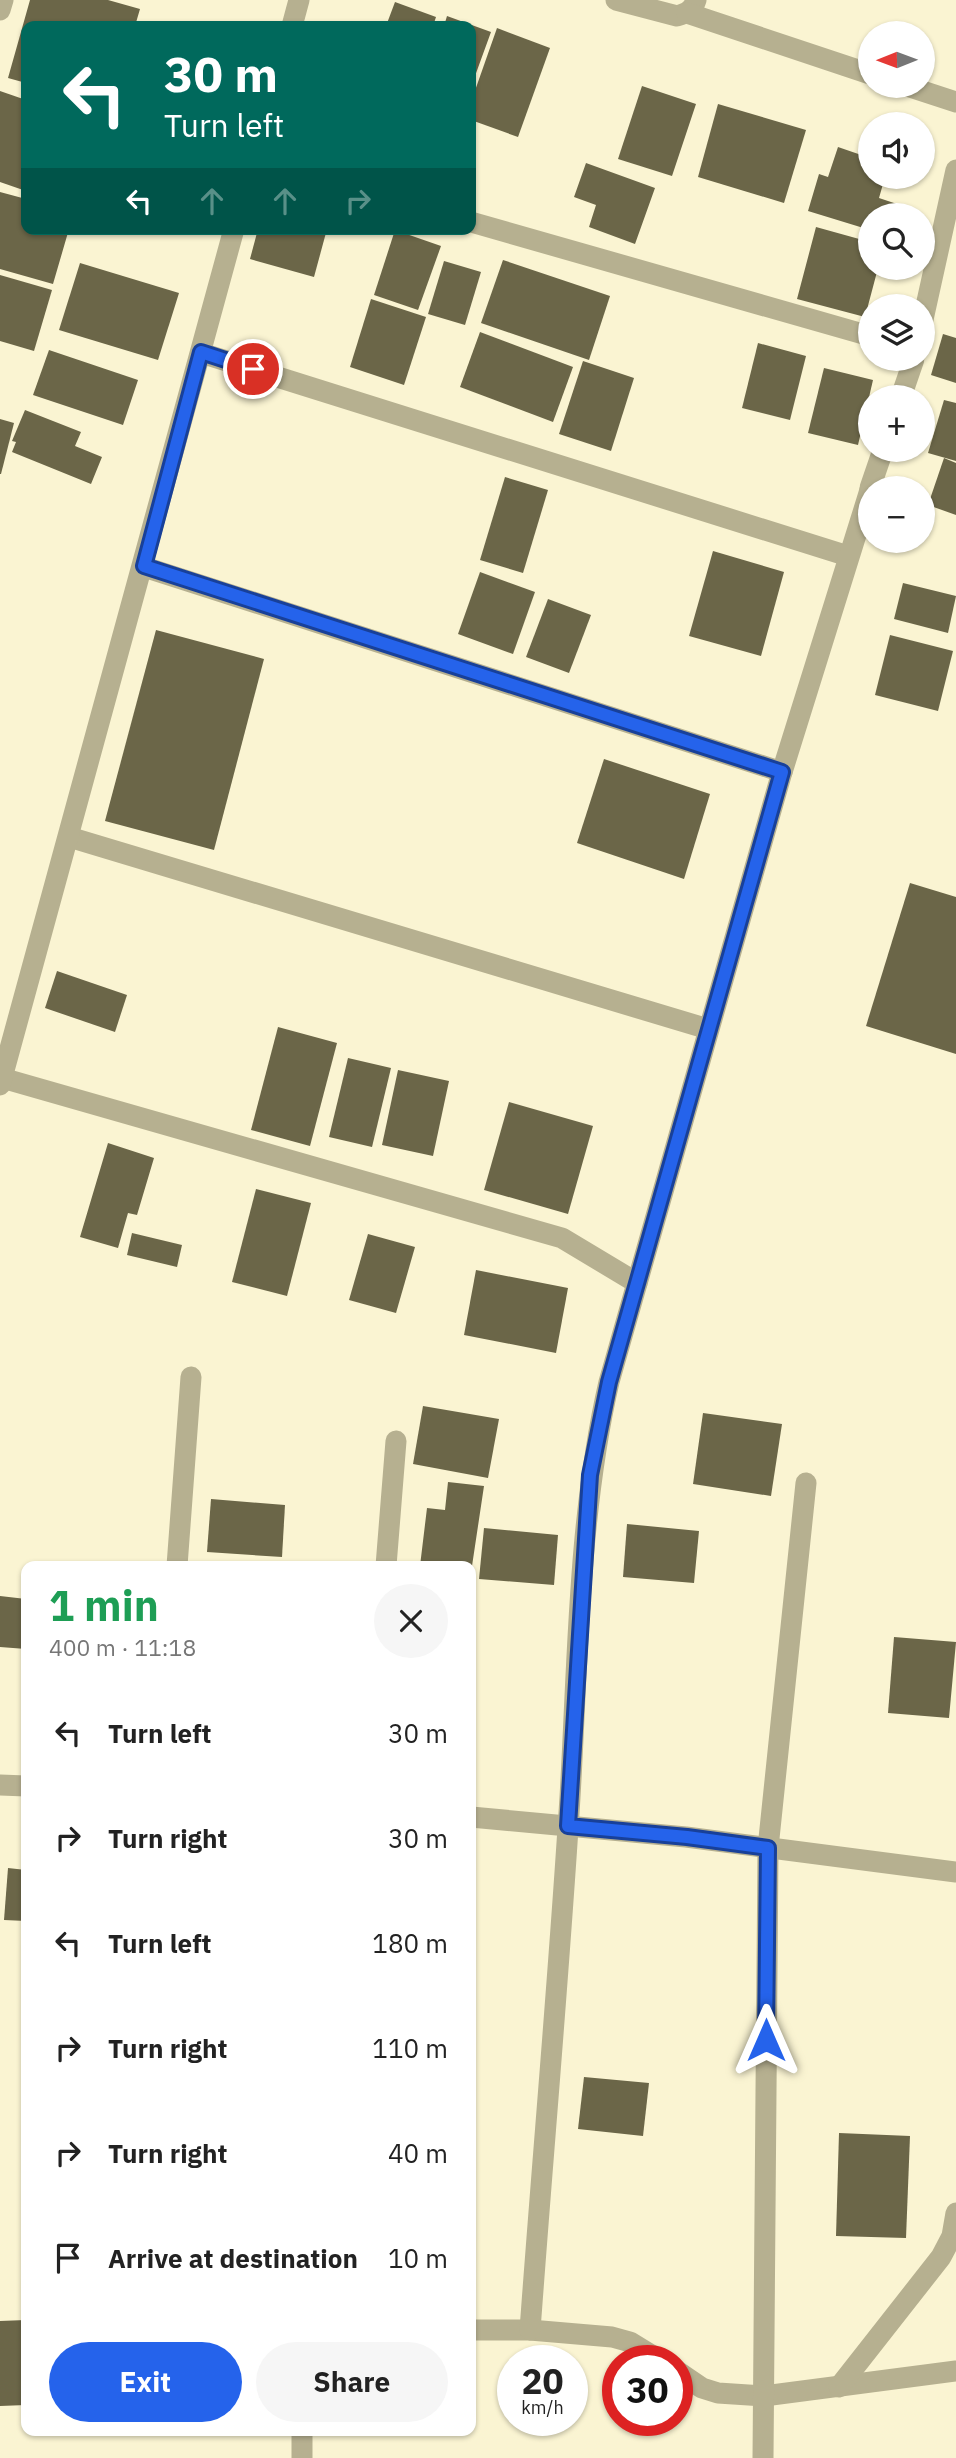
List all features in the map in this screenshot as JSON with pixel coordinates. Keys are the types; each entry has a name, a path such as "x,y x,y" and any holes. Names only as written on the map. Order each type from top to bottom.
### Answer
{"street":[{"path":"0,10 3,0"},
{"path":"293,21 299,0"},
{"path":"616,0 666,14 692,7 858,69"},
{"path":"935,95 956,102"},
{"path":"929,294 956,170"},
{"path":"476,223 858,333"},
{"path":"232,235 1,1082 562,1238 637,1283"},
{"path":"201,352 848,555"},
{"path":"530,2330 568,1826 590,1475 609,1382 708,1029 782,772 858,525"},
{"path":"144,566 782,772"},
{"path":"69,837 708,1029"},
{"path":"177,1561 191,1377"},
{"path":"386,1561 396,1441"},
{"path":"763,2458 768,1848 806,1483"},
{"path":"0,1784 21,1786"},
{"path":"476,1817 687,1837 956,1872"},
{"path":"839,2386 941,2257 952,2236 956,2213"},
{"path":"476,2330 530,2330 612,2337 635,2345"},
{"path":"693,2382 718,2393 764,2396 956,2371"},
{"path":"302,2436 302,2458"}],"building":[{"path":"30,0 108,0 140,9 136,21 24,21"},
{"path":"395,2 436,17 435,21 388,21"},
{"path":"447,16 461,21 446,21"},
{"path":"476,27 491,32 476,73"},
{"path":"497,28 550,48 518,137 476,122 476,88"},
{"path":"21,32 21,82 8,78"},
{"path":"642,86 696,104 672,176 618,159"},
{"path":"0,91 21,98 21,189 0,182"},
{"path":"718,104 806,130 784,203 698,177"},
{"path":"838,147 858,154 858,189 882,189 879,198 894,203 858,203 858,226 808,211 819,174 828,177"},
{"path":"586,163 655,188 635,244 589,227 596,205 574,197"},
{"path":"0,192 21,198 21,235 67,235 53,284 0,269"},
{"path":"816,227 858,239 858,280 875,280 871,294 858,294 858,315 797,299"},
{"path":"256,235 325,235 314,277 250,259"},
{"path":"393,235 409,235 441,246 418,310 374,295"},
{"path":"503,260 610,296 589,360 481,323"},
{"path":"444,261 481,272 465,325 428,314"},
{"path":"80,263 179,293 158,360 59,330"},
{"path":"0,275 52,290 34,351 0,341"},
{"path":"371,299 426,317 404,385 350,367"},
{"path":"480,332 573,367 553,422 460,387"},
{"path":"943,334 956,338 956,383 931,375 935,371"},
{"path":"758,343 806,356 790,420 742,408"},
{"path":"49,350 138,380 123,425 33,395"},
{"path":"583,361 634,378 611,451 559,434"},
{"path":"824,368 873,380 872,385 858,385 858,445 808,433"},
{"path":"944,400 956,403 956,461 935,455 935,430"},
{"path":"25,410 81,432 75,446 102,457 91,484 12,452 16,442 12,441"},
{"path":"0,419 14,423 1,474 0,474"},
{"path":"944,458 956,463 956,515 935,508 935,484"},
{"path":"505,477 548,490 523,573 480,560"},
{"path":"713,551 784,572 761,656 689,636"},
{"path":"480,572 535,592 513,654 458,634"},
{"path":"903,583 956,596 948,633 894,619"},
{"path":"548,599 591,615 569,673 526,657"},
{"path":"156,630 264,659 214,850 105,821"},
{"path":"890,635 953,651 938,711 875,695"},
{"path":"604,759 710,794 684,879 577,843"},
{"path":"910,883 956,897 956,1054 866,1026"},
{"path":"57,971 127,995 115,1032 45,1008"},
{"path":"278,1027 337,1043 310,1146 251,1130"},
{"path":"348,1058 391,1068 372,1147 329,1137"},
{"path":"398,1070 449,1081 433,1156 382,1145"},
{"path":"509,1102 593,1126 568,1214 484,1190"},
{"path":"108,1143 154,1158 137,1215 128,1213 118,1248 80,1237"},
{"path":"256,1189 311,1203 287,1296 232,1282"},
{"path":"132,1233 182,1245 177,1267 127,1255"},
{"path":"368,1234 415,1247 396,1313 349,1300"},
{"path":"476,1270 568,1288 556,1353 464,1335"},
{"path":"423,1406 499,1419 488,1478 413,1464"},
{"path":"703,1413 782,1424 771,1496 693,1484"},
{"path":"448,1482 484,1486 473,1561 421,1561 427,1508 445,1510"},
{"path":"211,1499 285,1505 282,1557 207,1552"},
{"path":"627,1524 699,1531 694,1583 623,1577"},
{"path":"484,1528 558,1535 554,1585 479,1579"},
{"path":"0,1596 21,1598 21,1649 0,1647"},
{"path":"894,1637 956,1642 949,1718 888,1713"},
{"path":"8,1868 21,1869 21,1921 4,1920"},
{"path":"584,2077 649,2083 643,2136 578,2129"},
{"path":"839,2133 910,2136 906,2238 836,2236"},
{"path":"21,2320 21,2405 0,2406 0,2321"}],"route":[{"path":"253,369 201,352 144,566 782,772 598,1428 590,1475 568,1826 768,1848 766,2040"}]}
